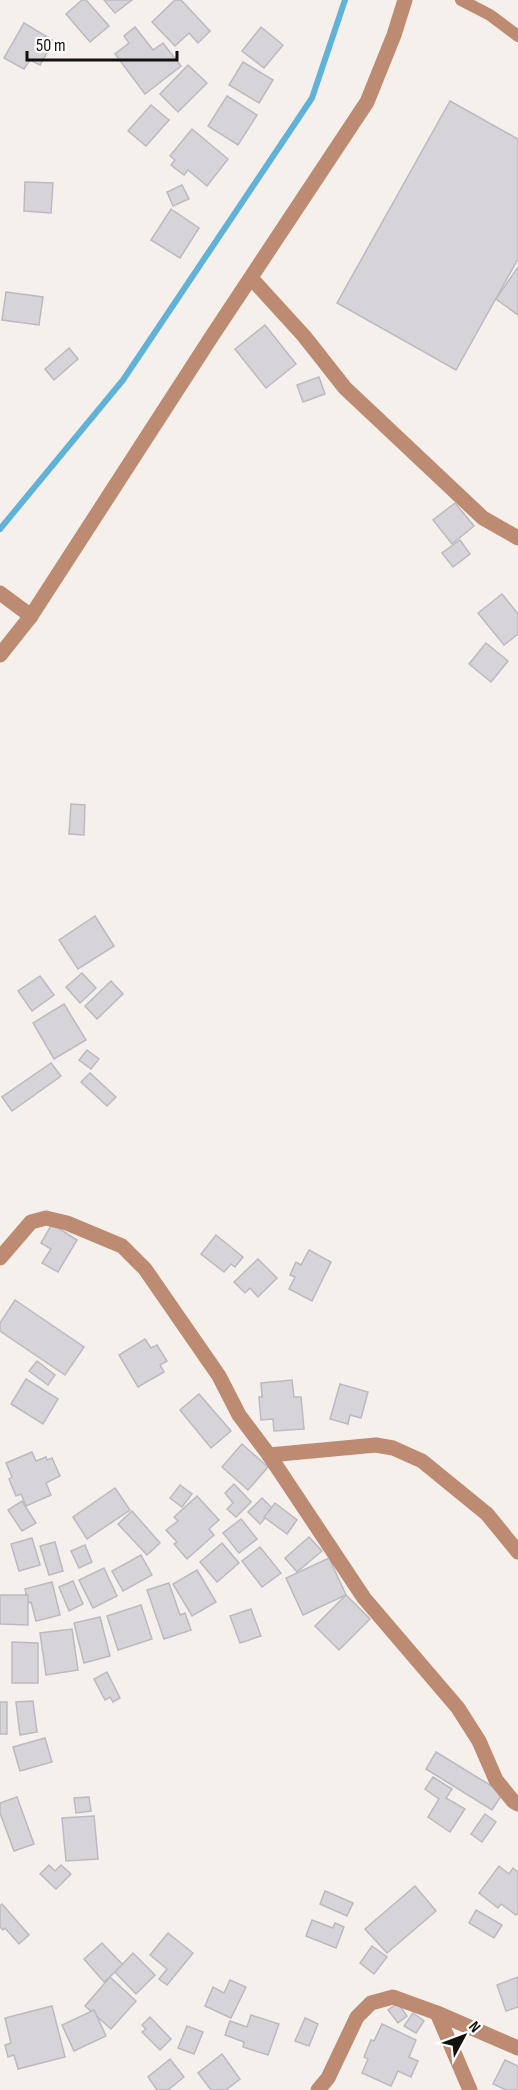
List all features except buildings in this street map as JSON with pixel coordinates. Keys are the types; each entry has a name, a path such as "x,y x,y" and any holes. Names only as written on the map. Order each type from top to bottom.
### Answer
{"street":[{"path":"0,655 32,616 212,336 252,279 367,102 394,35 405,0"},
{"path":"252,279 304,336 345,388 483,518 518,538"},
{"path":"0,593 32,616"},
{"path":"0,1258 31,1222 46,1218 67,1222 122,1246 145,1269 219,1376 239,1415 269,1455 364,1598 458,1708 478,1741 496,1780 518,1804"},
{"path":"269,1455 376,1445 393,1448 422,1461 487,1514 518,1552"},
{"path":"318,2090 328,2078 357,2017 371,2003 393,1997 437,2013 518,2048"},
{"path":"437,2013 470,2090"}],"lane":[{"path":"461,0 490,15 518,36"}],"waterway":[{"path":"0,529 123,380 312,98 345,0"}]}
